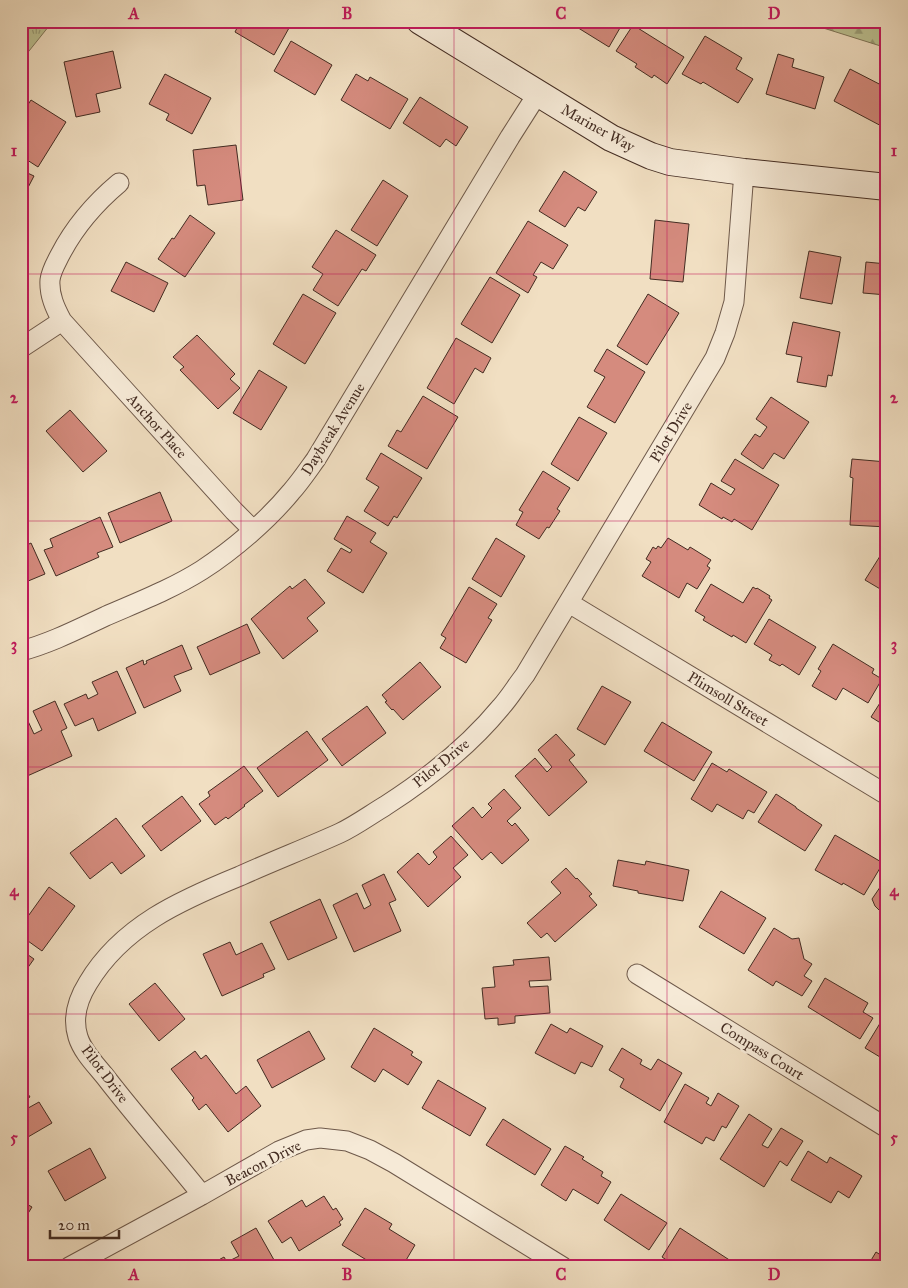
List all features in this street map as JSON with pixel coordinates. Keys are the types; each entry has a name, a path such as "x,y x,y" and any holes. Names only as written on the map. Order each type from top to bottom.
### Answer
{"main road":[{"name":"Mariner Way","path":"420,21 611,138 651,156 670,162 744,172 887,187"}],"street":[{"name":"Daybreak Avenue","path":"21,651 52,641 181,582 220,558 253,530 290,494 316,459 538,93"},
{"name":"Pilot Drive","path":"202,1195 84,1050 78,1037 76,1014 79,1000 93,974 113,949 140,927 190,897 343,832 430,774 470,740 502,706 525,675 715,358 734,302 744,172"},
{"name":"Anchor Place","path":"119,183 102,197 76,227 53,268 50,279 50,291 54,307 62,321 234,512 253,530"},
{"path":"21,348 62,321"},
{"name":"Plimsoll Street","path":"569,603 887,795"},
{"name":"Compass Court","path":"637,974 887,1128"},
{"name":"Beacon Drive","path":"69,1267 279,1151 306,1140 320,1138 347,1141 370,1150 563,1267"}],"green space":[{"path":"21,21 53,21 21,61"},
{"path":"801,21 887,21 887,48"}],"building":[{"path":"225,21 277,21 289,28 274,55 235,32 237,28"},
{"path":"567,21 624,21 609,47"},
{"path":"633,25 684,57 667,84 654,75 652,78 635,67 637,64 616,51"},
{"path":"705,36 742,58 736,69 753,79 738,103 703,82 701,84 682,74"},
{"path":"291,41 332,65 315,95 274,71"},
{"path":"113,51 121,88 96,94 100,112 76,117 64,62"},
{"path":"778,54 794,59 792,67 824,77 815,109 766,94"},
{"path":"850,69 887,88 887,129 834,101"},
{"path":"165,74 211,98 192,134 166,120 169,114 149,104"},
{"path":"356,74 368,81 370,77 408,99 390,129 341,100"},
{"path":"420,97 468,127 456,146 446,139 440,147 403,123"},
{"path":"31,100 66,122 38,167 21,156 21,115"},
{"path":"236,145 243,200 208,205 205,185 197,186 193,150"},
{"path":"21,170 34,176 21,201"},
{"path":"564,171 597,192 585,211 578,207 565,227 539,211"},
{"path":"383,180 408,196 377,246 351,230"},
{"path":"190,215 215,233 185,277 158,259"},
{"path":"655,220 689,224 683,282 650,279"},
{"path":"528,221 568,245 553,269 541,262 533,275 537,277 528,293 496,273"},
{"path":"336,230 376,255 366,271 362,269 338,306 313,290 323,274 312,267"},
{"path":"809,251 841,257 832,304 800,298"},
{"path":"126,262 168,283 154,312 111,291"},
{"path":"866,262 887,264 887,295 863,293"},
{"path":"490,277 520,295 492,343 461,324"},
{"path":"303,294 336,313 305,364 273,344"},
{"path":"648,294 679,313 647,365 617,346"},
{"path":"793,322 840,332 832,376 828,375 826,387 797,382 802,357 786,354"},
{"path":"197,335 235,374 230,379 240,388 218,409 180,370 184,367 173,357"},
{"path":"456,338 491,358 483,373 475,368 454,404 427,388"},
{"path":"607,349 645,372 615,423 587,407 605,377 594,371"},
{"path":"259,370 287,387 261,430 233,413"},
{"path":"423,396 458,417 427,469 388,446 397,430 401,432"},
{"path":"771,397 809,422 784,459 774,453 763,469 741,454 755,434 760,437 767,427 756,419"},
{"path":"70,410 107,451 83,472 46,431"},
{"path":"579,417 607,433 578,481 551,464"},
{"path":"381,453 422,478 397,518 394,516 388,526 364,511 379,487 366,479"},
{"path":"735,459 779,485 752,530 734,519 732,522 723,517 722,519 699,505 711,483 731,495 735,489 721,481"},
{"path":"852,459 887,462 887,527 850,525 853,478 850,477"},
{"path":"543,471 570,488 557,509 560,511 539,539 516,525 523,512 519,510"},
{"path":"160,492 172,521 120,543 108,513"},
{"path":"347,516 376,533 370,542 387,553 363,593 327,571 341,548 350,553 352,550 334,539"},
{"path":"100,517 113,547 97,553 99,557 56,576 44,550 53,547 50,539"},
{"path":"496,538 525,556 501,597 472,579"},
{"path":"668,538 688,550 690,547 711,560 707,566 710,568 697,589 687,583 679,598 642,576 651,562 646,559 653,547 656,549 658,546 661,548"},
{"path":"31,543 45,574 21,584 21,548"},
{"path":"887,545 887,593 865,580"},
{"path":"305,579 325,603 307,618 318,631 283,659 251,619 290,586 292,589"},
{"path":"711,584 743,603 753,587 770,596 769,598 772,600 746,643 703,620 705,617 695,611"},
{"path":"469,587 497,604 488,618 492,620 466,663 440,648 446,638 441,635"},
{"path":"769,619 816,647 799,675 782,664 780,666 769,660 772,655 754,644"},
{"path":"247,624 260,653 210,675 197,647"},
{"path":"833,644 874,669 872,673 882,679 868,703 843,688 836,700 812,686 821,671 818,669"},
{"path":"182,645 192,669 174,676 181,691 144,708 126,668 143,660 144,665 147,663 146,661"},
{"path":"420,662 441,687 403,720 385,702 387,701 382,695"},
{"path":"117,671 136,713 98,731 93,718 75,726 64,704 86,694 88,699 98,694 92,682"},
{"path":"602,686 631,702 605,745 577,729"},
{"path":"887,692 887,727 871,717"},
{"path":"55,701 67,728 61,731 72,756 25,777 21,769 21,721 27,719 34,734 42,730 33,711"},
{"path":"367,706 386,733 342,766 322,739"},
{"path":"662,722 712,752 694,781 644,751"},
{"path":"307,731 328,760 278,797 257,768"},
{"path":"556,734 575,755 569,760 587,782 549,816 515,776 535,758 547,772 552,767 538,750"},
{"path":"712,763 727,772 729,769 767,792 754,813 748,810 743,819 717,804 712,812 691,799"},
{"path":"244,766 263,791 228,819 226,817 215,825 199,804 210,796 208,792"},
{"path":"504,789 521,808 507,821 512,826 515,823 529,840 502,864 491,852 482,860 452,826 473,807 482,818 492,808 488,804"},
{"path":"776,794 822,825 805,851 758,822"},
{"path":"182,796 201,821 161,851 142,826"},
{"path":"116,818 145,856 121,874 112,862 90,879 70,853"},
{"path":"835,835 883,863 864,895 815,870"},
{"path":"451,836 468,855 453,868 461,877 428,907 397,872 418,853 429,865 437,857 433,852"},
{"path":"618,860 645,865 646,861 689,870 683,901 638,893 638,891 613,886"},
{"path":"566,868 592,894 589,896 597,905 555,942 547,933 541,938 527,923 561,893 551,882"},
{"path":"384,874 396,900 389,903 401,931 354,952 333,905 357,893 364,909 371,905 362,885"},
{"path":"887,877 887,914 875,906 872,899"},
{"path":"49,887 75,906 42,951 21,936 21,926"},
{"path":"721,891 766,918 744,954 699,927"},
{"path":"320,899 337,938 288,960 270,922"},
{"path":"774,928 792,939 799,938 804,959 812,964 804,976 812,981 802,996 776,981 773,986 748,970"},
{"path":"230,942 236,955 262,943 275,969 263,974 264,977 222,996 203,954"},
{"path":"21,950 34,959 24,973 27,976 21,984"},
{"path":"549,957 551,980 529,981 530,987 548,986 550,1013 515,1016 515,1023 498,1025 498,1018 485,1019 482,988 495,987 493,967 514,965 513,960"},
{"path":"825,978 868,1003 863,1012 873,1018 860,1039 808,1007"},
{"path":"155,983 185,1019 159,1041 129,1004"},
{"path":"882,1020 887,1023 887,1059 885,1060 865,1048"},
{"path":"551,1024 567,1033 570,1028 603,1046 592,1067 581,1062 575,1074 535,1053"},
{"path":"374,1028 413,1052 411,1055 422,1062 408,1085 383,1069 375,1082 351,1067"},
{"path":"309,1031 325,1059 272,1088 257,1060"},
{"path":"622,1048 642,1060 640,1064 651,1070 658,1059 682,1073 660,1111 620,1087 624,1079 609,1070"},
{"path":"195,1051 201,1059 206,1055 236,1094 246,1086 261,1106 228,1132 206,1104 199,1110 192,1100 194,1098 171,1069"},
{"path":"438,1080 486,1108 470,1136 422,1108"},
{"path":"21,1083 30,1097 21,1102"},
{"path":"685,1084 709,1098 706,1103 711,1106 718,1093 739,1106 726,1128 722,1126 714,1141 706,1137 702,1144 664,1122"},
{"path":"39,1102 52,1123 28,1137 24,1130 21,1131 21,1112"},
{"path":"749,1114 772,1129 762,1145 768,1148 781,1128 803,1141 787,1166 780,1161 764,1187 720,1159"},
{"path":"503,1119 551,1149 535,1175 486,1145"},
{"path":"565,1146 584,1157 582,1159 603,1172 601,1176 611,1182 598,1204 573,1189 566,1201 541,1185"},
{"path":"90,1148 106,1178 65,1201 48,1171"},
{"path":"808,1151 827,1163 830,1157 862,1176 849,1198 838,1191 831,1203 791,1180"},
{"path":"621,1194 667,1223 649,1250 604,1220"},
{"path":"324,1196 333,1210 336,1208 343,1219 339,1222 341,1225 299,1251 291,1237 282,1243 268,1221 302,1200 306,1207"},
{"path":"21,1201 32,1207 22,1223 21,1222"},
{"path":"365,1208 392,1224 389,1229 415,1245 402,1267 378,1267 342,1245"},
{"path":"887,1221 887,1232 882,1229"},
{"path":"256,1228 278,1267 206,1267 224,1257 227,1262 239,1256 231,1242"},
{"path":"680,1228 731,1261 728,1267 677,1267 662,1257"},
{"path":"876,1252 887,1259 887,1267 867,1267"}]}
